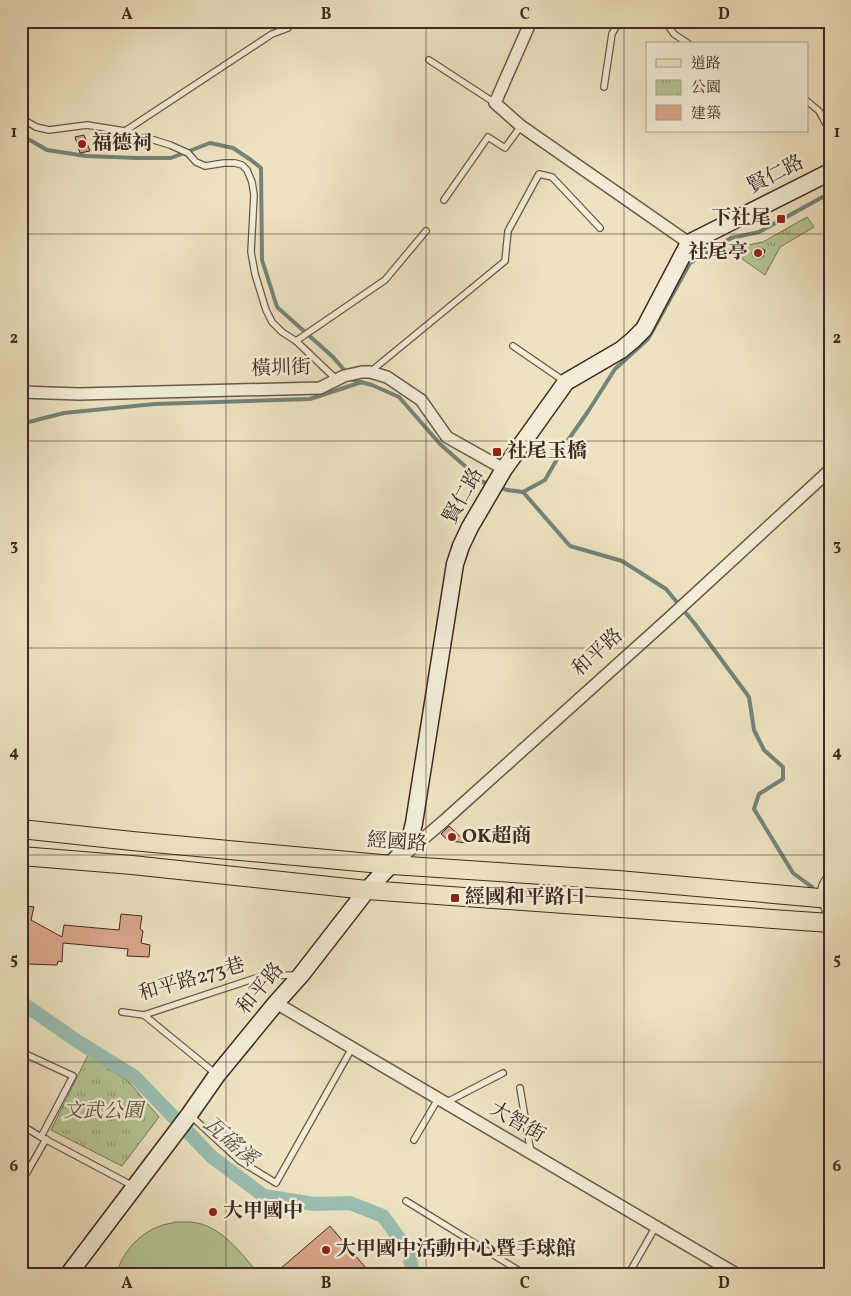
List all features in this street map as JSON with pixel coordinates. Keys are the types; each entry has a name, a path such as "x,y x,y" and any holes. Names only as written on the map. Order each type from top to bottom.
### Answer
{"main road":[{"name":"經國路","path":"21,829 392,865 618,880 825,898"},
{"path":"21,856 132,865 366,890 830,922"}],"street":[{"path":"531,23 495,103 521,126 689,243"},
{"name":"賢仁路","path":"366,890 392,865 405,848 411,835 455,564 470,527 504,469 566,382 620,350 644,329 689,243 830,172"},
{"path":"366,372 387,376 421,400 447,437 504,469"},
{"name":"橫圳街","path":"21,392 79,394 320,388 340,377 366,372"},
{"name":"和平路","path":"392,865 445,820 667,620 830,470"},
{"name":"和平路","path":"134,1187 217,1075 301,975 366,890"},
{"name":"大智街","path":"276,1003 738,1275"},
{"path":"68,1275 134,1187"}],"lane":[{"path":"502,21 531,23"},
{"path":"604,87 612,34 619,21"},
{"path":"665,21 674,34 686,42"},
{"path":"124,131 272,34 288,28"},
{"path":"429,60 495,103"},
{"path":"808,103 819,111 830,131"},
{"path":"21,118 36,127 49,130 87,125 124,131 170,145 188,153 196,162 205,166 224,163 242,165 252,182 254,195 251,252 254,274 266,310 272,322 282,332 340,377"},
{"path":"444,200 488,137 505,148 521,126"},
{"path":"366,372 505,261 508,231 539,174 552,177 600,228"},
{"path":"296,341 384,280 426,231"},
{"path":"513,346 566,382"},
{"path":"830,874 822,885 830,922"},
{"name":"和平路273巷","path":"122,1012 144,1015 262,976 301,975"},
{"path":"144,1015 217,1075"},
{"path":"189,1115 240,1161 276,1183 352,1048"},
{"path":"21,1052 73,1076 21,1183"},
{"path":"414,1140 442,1101 503,1073"},
{"path":"520,1088 530,1153"},
{"path":"21,1125 134,1187"},
{"path":"406,1201 526,1275"},
{"path":"628,1275 656,1226"}],"green space":[{"path":"807,217 814,227 780,247 765,275 728,249 763,242"},
{"name":"文武公園","path":"88,1055 128,1081 159,1117 122,1166 51,1130"},
{"path":"175,1222 191,1222 212,1228 230,1241 260,1275 116,1275 122,1259 138,1239 162,1225"}],"building":[{"name":"福德祠","path":"84,135 90,151 80,153 75,137"},
{"name":"社尾亭","path":"758,247 765,250 763,257 758,259 752,253"},
{"name":"OK超商","path":"449,826 467,843 449,841 441,834"},
{"path":"21,905 34,907 31,920 62,937 64,925 119,930 121,914 142,916 140,929 143,931 141,943 150,945 149,957 127,956 128,949 63,943 62,962 58,961 57,965 27,964 26,959 21,957 23,946 21,946"},
{"name":"大甲國中活動中心暨手球館","path":"330,1226 372,1275 273,1275"}],"waterway":[{"path":"21,135 47,150 86,156 171,158 210,143 233,148 251,160 261,168 262,260 277,307 333,357 353,380 372,385 399,397 440,444 483,482 490,484"},
{"path":"523,492 545,480 568,440 615,369 648,339 690,263 731,238 759,232 830,193"},
{"path":"21,424 64,413 155,404 310,399 362,382"},
{"path":"499,487 523,492 570,546 622,561 666,589 695,624 749,697 754,730 764,750 783,767 783,779 759,794 754,809 793,873 812,887"},
{"name":"瓦磘溪","path":"21,1002 77,1041 135,1077 212,1157 264,1196 314,1204 350,1203 383,1216 409,1252 413,1275"}],"place":[{"name":"福德祠","path":"82,144"},
{"name":"下社尾","path":"781,219"},
{"name":"社尾亭","path":"758,253"},
{"name":"社尾玉橋","path":"497,452"},
{"name":"OK超商","path":"452,837"},
{"name":"經國和平路口","path":"455,898"},
{"name":"大甲國中","path":"213,1212"},
{"name":"大甲國中活動中心暨手球館","path":"326,1250"}]}
